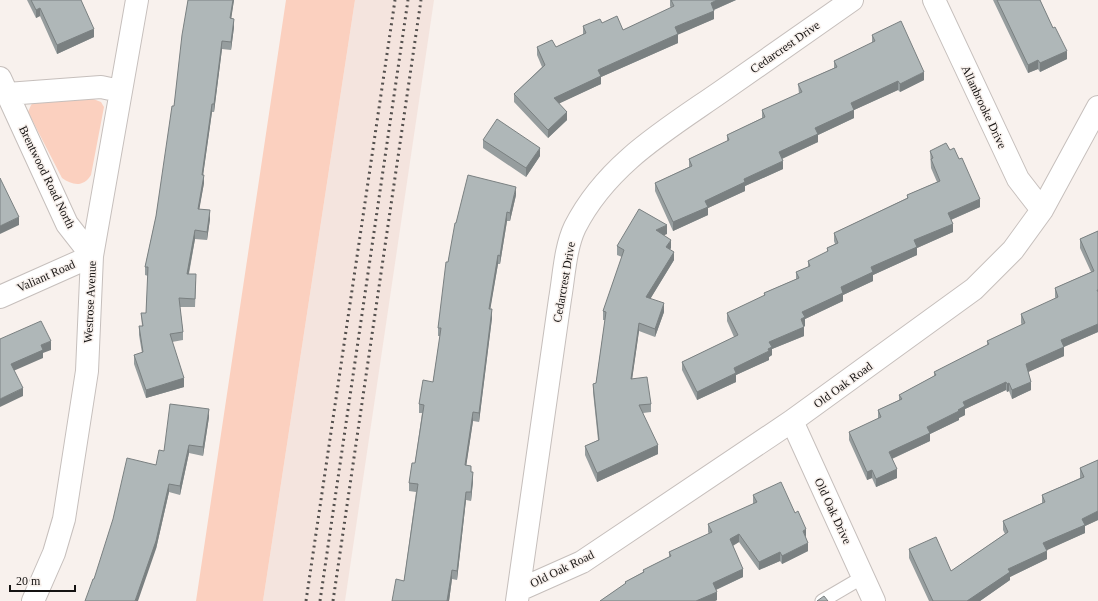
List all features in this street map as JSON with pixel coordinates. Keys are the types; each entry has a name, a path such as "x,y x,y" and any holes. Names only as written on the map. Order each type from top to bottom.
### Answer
{"street":[{"name":"Westrose Avenue","path":"33,601 54,553 66,511 87,371 92,256 137,0"},
{"name":"Cedarcrest Drive","path":"518,595 560,298 567,256 574,229 606,180 623,163 660,134 852,0"},
{"name":"Allanbrooke Drive","path":"934,0 1018,179 1042,210"},
{"name":"Brentwood Road North","path":"92,256 67,224 4,86 101,87 120,91"},
{"name":"Old Oak Road","path":"518,595 582,562 792,421 974,290 1013,250 1042,210 1098,107"},
{"name":"Valiant Road","path":"0,297 92,256"},
{"name":"Old Oak Drive","path":"792,421 874,601"}],"lane":[{"path":"822,601 863,577"}],"shaded area":[{"path":"286,0 355,0 263,601 196,601"},
{"path":"355,0 434,0 345,601 263,601"},
{"path":"88,97 101,102 104,107 91,175 81,184 73,184 62,178 28,112 31,105 35,101"}],"building":[{"path":"31,0 81,0 94,29 57,45 40,8 36,10"},
{"path":"188,0 233,0 230,18 234,19 231,42 222,41 214,104 212,104 202,175 204,175 198,209 210,210 207,232 195,230 187,274 196,274 195,299 179,298 183,332 170,334 184,378 146,390 134,355 143,352 139,326 143,326 141,313 146,313 148,267 145,267 156,216 172,106 174,106 182,35"},
{"path":"671,0 717,0 711,3 714,11 675,27 678,34 598,70 601,76 554,98 567,112 548,130 514,94 545,65 537,47 552,40 556,47 586,33 583,26 600,19 602,23 617,16 623,30 674,6"},
{"path":"997,0 1040,0 1053,28 1055,27 1067,51 1040,63 1038,60 1028,65"},
{"path":"901,21 924,72 900,84 898,81 851,103 854,110 815,128 818,134 779,152 783,161 744,179 745,182 705,201 708,207 673,222 655,183 692,166 689,159 729,140 727,135 765,117 762,110 802,92 798,84 837,67 834,61 875,41 872,35"},
{"path":"497,119 540,148 526,168 483,140"},
{"path":"946,143 950,150 954,148 959,159 962,158 980,199 948,213 953,224 914,240 917,247 871,267 873,272 841,287 843,293 802,312 805,317 801,319 804,327 769,342 772,347 768,349 769,351 734,368 736,373 697,392 682,362 738,335 727,313 765,295 764,293 799,278 796,272 810,266 808,261 828,251 827,248 838,243 834,233 908,198 907,195 940,181 931,159 933,158 930,151"},
{"path":"468,175 516,187 510,213 507,212 489,309 492,309 479,413 473,412 465,465 471,466 471,472 473,472 471,492 466,492 457,571 452,570 447,601 392,601 396,579 404,581 418,484 409,483 412,463 415,463 424,405 419,404 423,380 433,382 441,328 438,328 446,262 448,262 455,223"},
{"path":"0,178 19,217 0,226"},
{"path":"639,209 667,225 656,230 671,240 666,247 674,252 646,297 664,303 655,329 639,323 631,379 647,377 651,404 639,405 658,445 597,473 585,446 599,440 593,384 596,383 606,312 603,311 624,250 617,246"},
{"path":"1098,231 1098,324 1061,340 1064,347 1026,364 1031,382 1012,390 1009,383 1007,384 1006,382 963,402 965,406 958,410 959,411 927,427 930,433 889,452 897,469 876,479 872,470 867,472 849,432 881,417 878,410 902,399 899,395 936,375 934,372 989,344 987,341 1025,323 1021,314 1058,297 1055,288 1094,271 1080,239"},
{"path":"41,321 51,341 41,345 43,350 11,364 23,388 0,399 0,339"},
{"path":"170,404 209,409 203,447 189,445 180,486 169,484 156,541 135,601 85,601 94,579 113,519 127,458 156,465 159,450 164,451"},
{"path":"1098,460 1098,511 1082,519 1085,525 1043,543 1047,551 1008,569 1010,572 967,601 933,601 909,549 936,537 951,571 1008,532 1003,521 1045,502 1042,495 1084,477 1080,468"},
{"path":"781,482 795,513 798,511 806,529 803,531 808,543 782,556 780,552 759,562 739,534 730,539 743,569 713,583 717,592 696,601 600,601 626,583 625,582 644,572 643,570 671,556 669,552 712,532 708,524 757,502 753,495"},
{"path":"824,596 828,601 817,601"}],"railway":[{"path":"306,601 395,0"},
{"path":"320,601 408,0"},
{"path":"333,601 421,0"}]}
